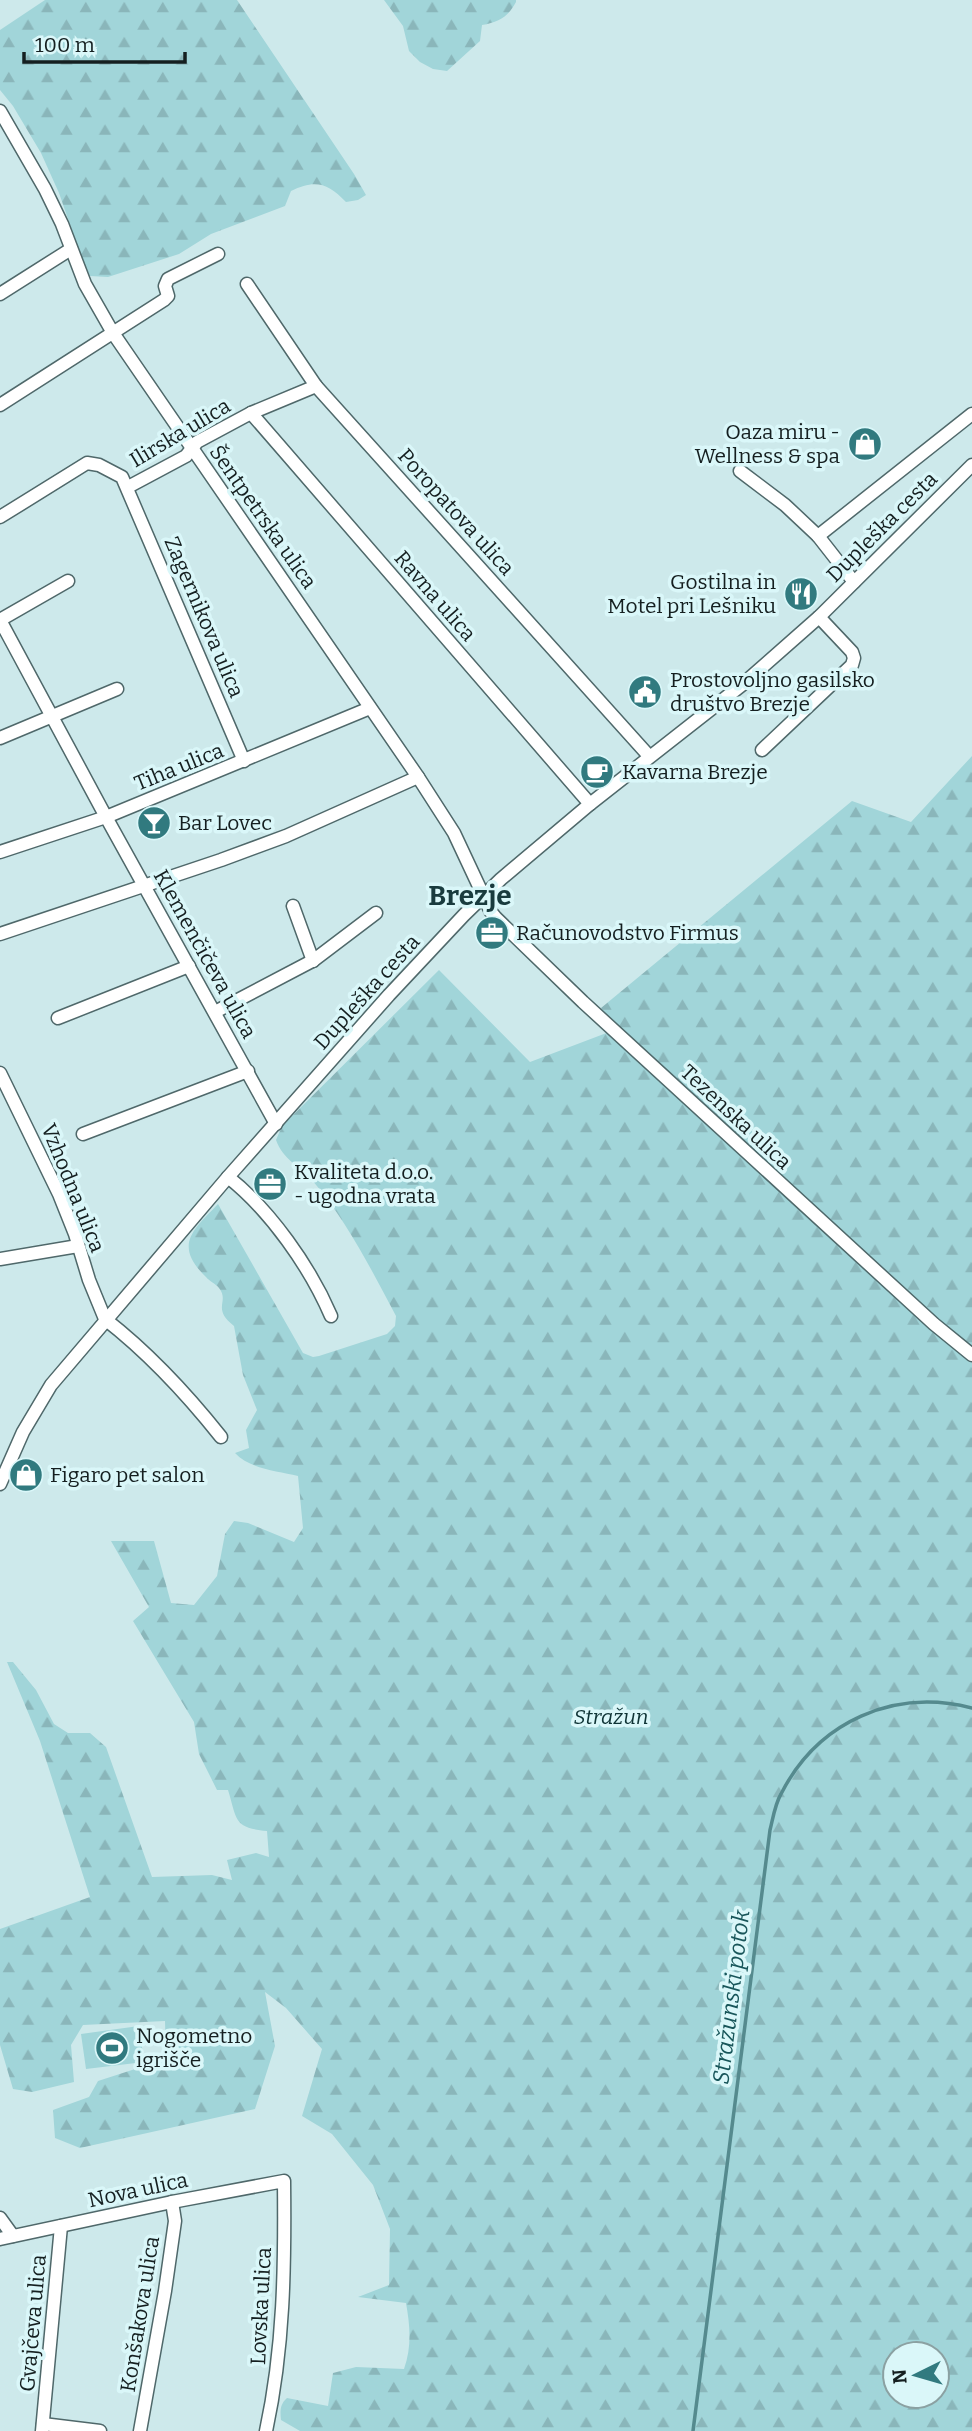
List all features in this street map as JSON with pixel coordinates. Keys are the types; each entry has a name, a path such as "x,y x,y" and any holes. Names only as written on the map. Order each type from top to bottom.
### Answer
{"street":[{"name":"Šentpetrska ulica","path":"0,111 56,212 85,284 113,333 418,777 454,832 484,897"},
{"path":"0,293 71,248"},
{"path":"0,405 168,296 165,286 168,279 218,254"},
{"name":"Poropatova ulica","path":"247,284 316,386 649,756"},
{"name":"Ilirska ulica","path":"0,517 87,463 99,465 122,477 128,487 186,456 197,442 251,413 316,386"},
{"name":"Ravna ulica","path":"251,413 590,804"},
{"path":"818,536 972,414"},
{"name":"Dupleška cesta","path":"0,1484 23,1432 41,1400 105,1319 389,995 484,897 590,804 743,684 820,617 972,465"},
{"path":"740,471 785,505 818,536 854,582"},
{"name":"Zagernikova ulica","path":"128,487 244,761"},
{"path":"0,620 68,581"},
{"path":"762,750 852,664 852,652 820,617"},
{"name":"Klemenčičeva ulica","path":"0,620 276,1124"},
{"path":"0,738 117,689"},
{"name":"Tiha ulica","path":"0,852 106,817 370,708"},
{"path":"0,934 145,887 286,836 418,777"},
{"name":"Tezenska ulica","path":"484,897 496,918 583,1002 934,1325 972,1355"},
{"path":"293,906 313,961"},
{"path":"215,1012 313,961 376,913"},
{"path":"58,1018 190,966"},
{"path":"83,1134 248,1071"},
{"name":"Vzhodna ulica","path":"2,1080 59,1194 105,1319"},
{"path":"228,1177 262,1209 281,1234 322,1296 331,1316"},
{"path":"0,1259 78,1246"},
{"path":"105,1319 133,1341 182,1389 220,1437"},
{"name":"Nova ulica","path":"0,2239 284,2181"},
{"name":"Lovska ulica","path":"266,2431 276,2385 281,2342 285,2276 284,2181"},
{"name":"Konšakova ulica","path":"140,2431 166,2291 174,2221 172,2202"},
{"path":"0,2218 13,2236"},
{"name":"Gvajčeva ulica","path":"61,2226 42,2427 100,2431"}],"green space":[{"path":"45,0 237,0 366,195 346,202 321,185 300,187 291,191 285,206 211,234 179,254 108,277 90,276 41,153 13,106 0,90 0,30"},
{"path":"384,0 516,2 502,18 482,25 480,41 447,71 433,69 420,62 409,51 403,26"},
{"name":"Stražun","path":"972,756 972,2431 300,2431 281,2420 281,2408 287,2398 328,2406 333,2373 356,2367 404,2369 409,2344 406,2303 358,2297 389,2285 390,2229 373,2185 332,2134 302,2116 322,2049 286,2008 265,1992 275,2046 255,2109 80,2148 55,2138 53,2110 89,2097 98,2081 166,2059 165,2021 83,2025 71,2045 74,2082 32,2092 13,2089 0,2045 0,1929 90,1897 40,1741 7,1662 13,1662 36,1690 54,1724 68,1733 90,1733 106,1747 152,1877 212,1875 232,1880 227,1860 256,1853 269,1857 267,1831 248,1827 238,1820 228,1790 217,1790 199,1754 194,1722 133,1621 149,1607 111,1541 154,1541 171,1603 194,1605 217,1576 225,1534 234,1521 248,1523 294,1542 303,1528 298,1476 256,1466 235,1453 249,1448 246,1430 257,1410 243,1375 234,1326 222,1310 222,1293 190,1256 190,1238 218,1204 303,1353 319,1356 387,1334 395,1326 396,1316 358,1246 325,1196 279,1147 276,1140 282,1126 439,970 530,1062 617,1029 601,1008 852,801 911,822"},
{"name":"Nogometno igrišče","path":"139,2026 144,2062 86,2069 81,2034"}],"waterway":[{"name":"Stražunski potok","path":"693,2431 770,1830 777,1802 797,1769 815,1747 837,1729 861,1716 887,1707 914,1703 943,1703 972,1708"}],"place":[{"name":"Oaza miru - Wellness & spa","path":"865,444"},
{"name":"Gostilna in Motel pri Lešniku","path":"801,594"},
{"name":"Prostovoljno gasilsko društvo Brezje","path":"645,692"},
{"name":"Kavarna Brezje","path":"597,772"},
{"name":"Bar Lovec","path":"154,823"},
{"name":"Računovodstvo Firmus","path":"492,933"},
{"name":"Kvaliteta d.o.o. - ugodna vrata","path":"270,1184"},
{"name":"Figaro pet salon","path":"26,1475"},
{"name":"Nogometno igrišče","path":"112,2048"}],"district":[{"name":"Brezje","path":"470,895"}]}
